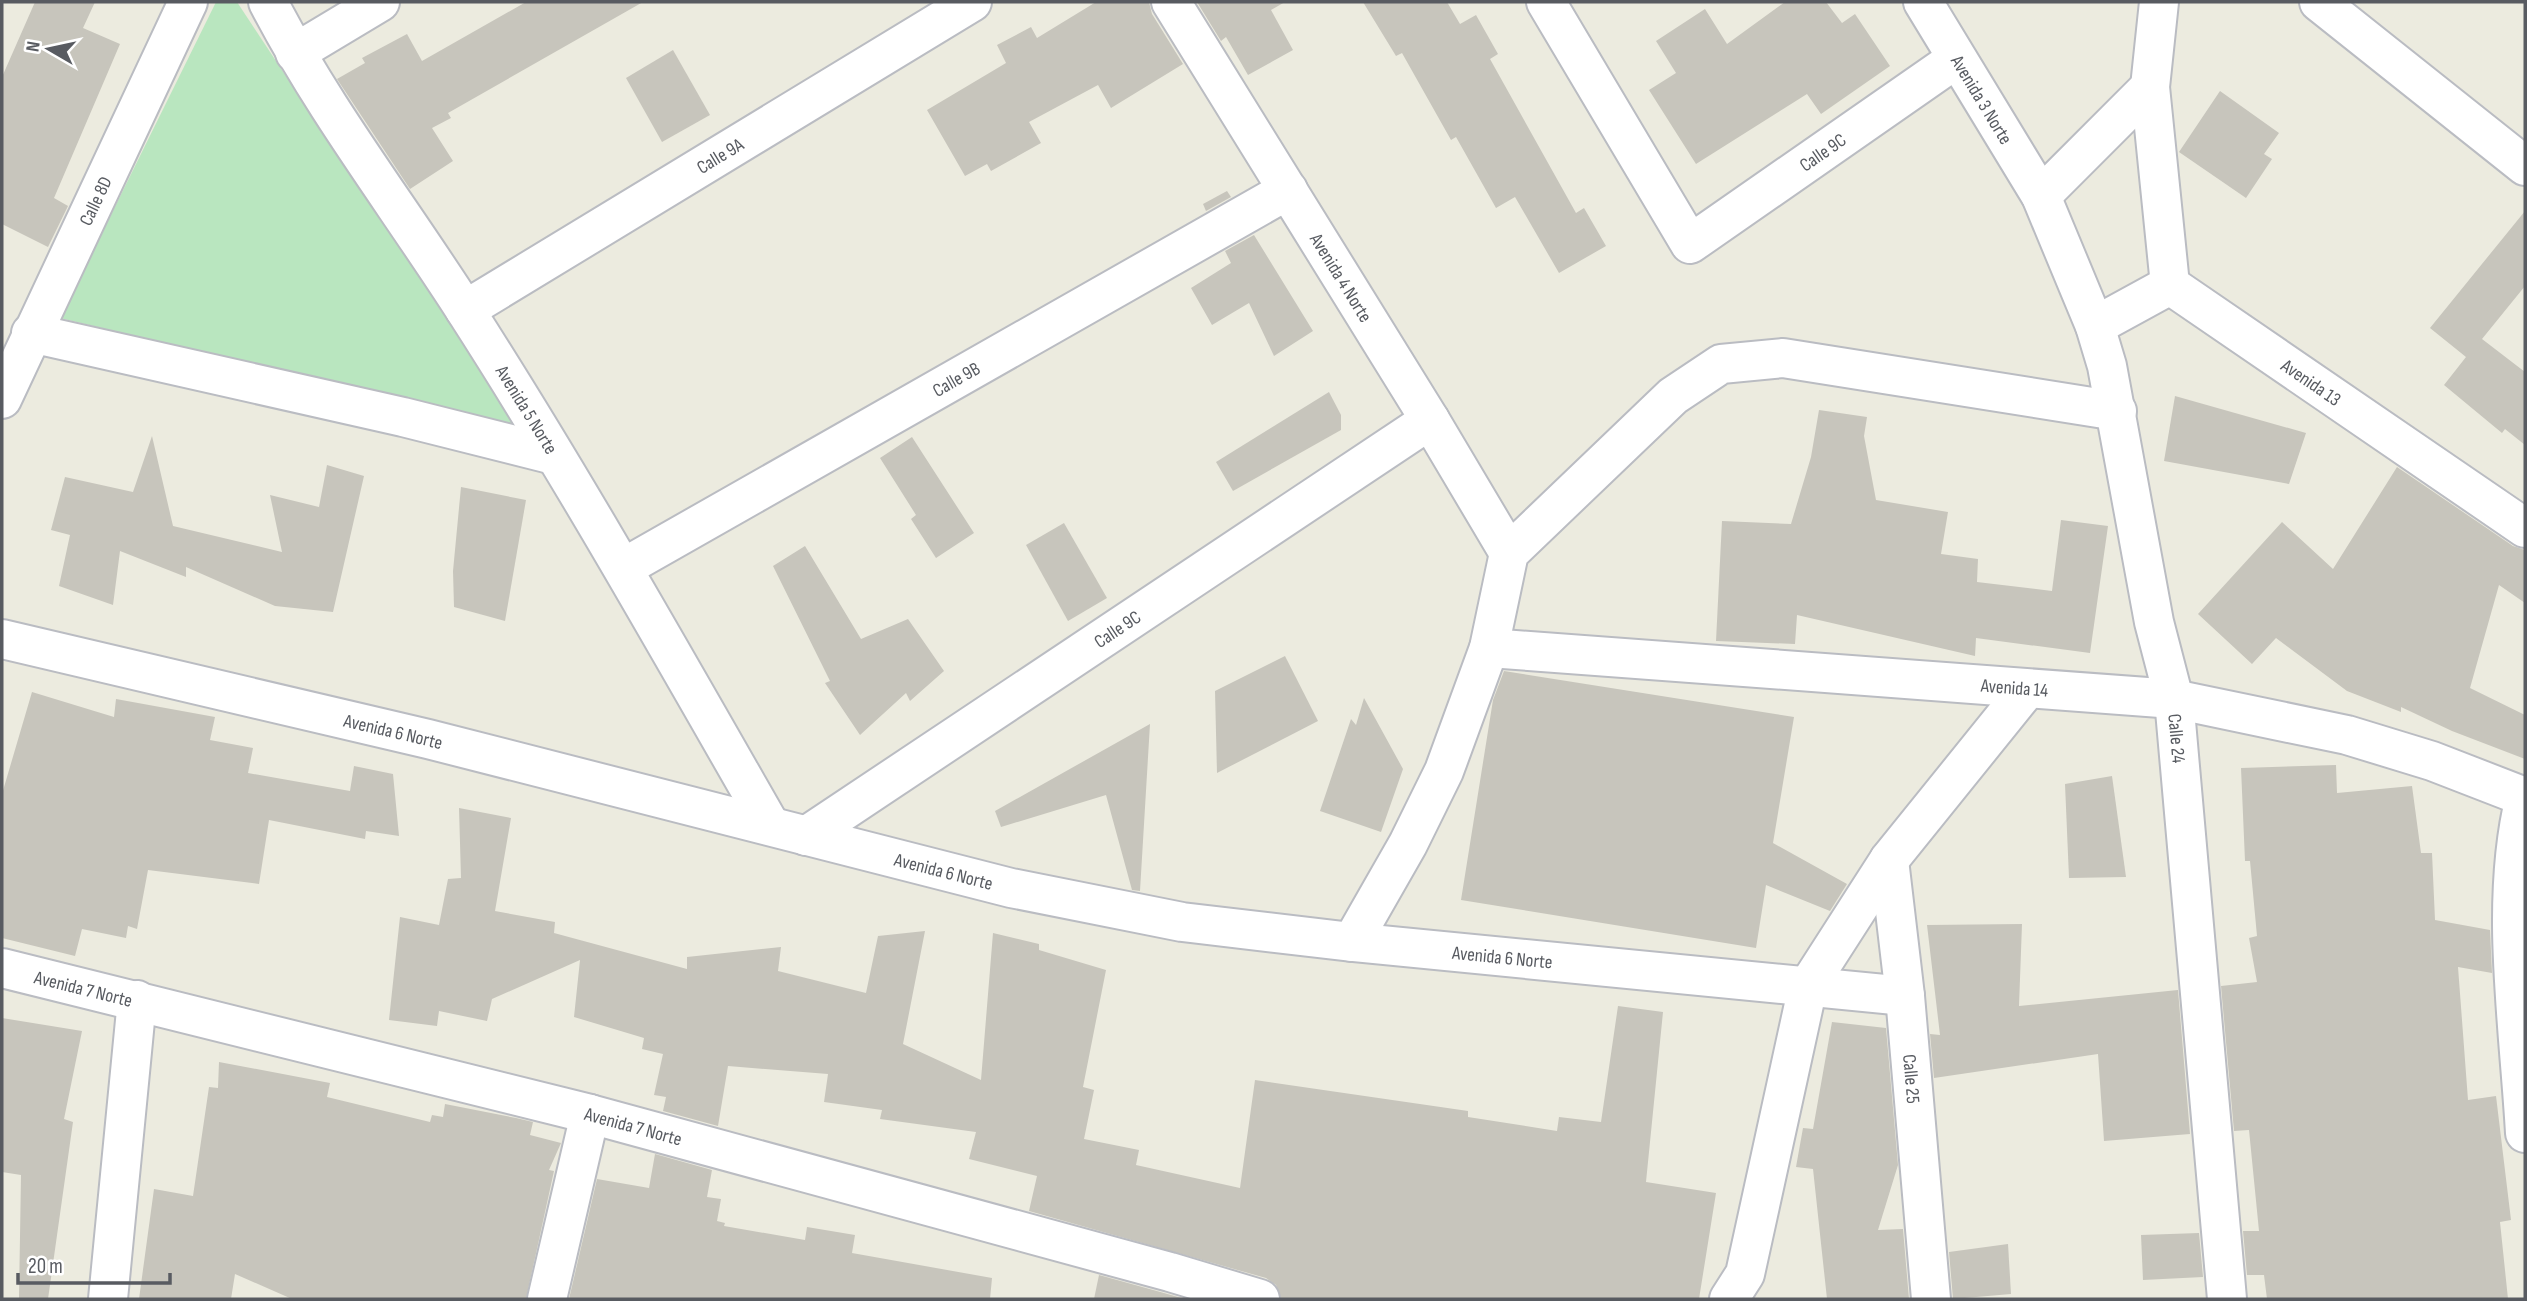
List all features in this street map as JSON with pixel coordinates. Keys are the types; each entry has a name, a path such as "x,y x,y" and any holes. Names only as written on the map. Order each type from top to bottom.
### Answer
{"street":[{"name":"Calle 8D","path":"2,399 188,2"},
{"name":"Avenida 5 Norte","path":"268,2 295,53 465,310 554,455 623,568 771,825"},
{"path":"295,53 380,2"},
{"name":"Calle 9A","path":"465,310 972,2"},
{"name":"Avenida 4 Norte","path":"1171,2 1430,420 1509,553"},
{"name":"Calle 9C","path":"1546,2 1689,244 1955,59"},
{"name":"Avenida 3 Norte","path":"1923,2 1955,59 2041,196"},
{"path":"2095,326 2170,285 2150,87 2159,2"},
{"path":"2319,2 2525,166"},
{"path":"2041,196 2150,87"},
{"name":"Calle 9B","path":"623,568 1288,190"},
{"name":"Calle 24","path":"2041,196 2095,326 2117,411 2154,622 2174,699 2227,1299"},
{"name":"Avenida 13","path":"2170,285 2525,528"},
{"path":"31,333 403,417 554,455"},
{"path":"1352,942 1408,844 1444,771 1489,648 1509,553 1673,396 1721,364 1783,358 2117,411"},
{"name":"Calle 9C","path":"806,836 1430,420"},
{"name":"Avenida 6 Norte","path":"2,639 428,739 1011,888 1182,922 1352,942 1905,996"},
{"name":"Avenida 14","path":"1489,648 2174,699 2347,735 2432,761 2525,797"},
{"path":"1729,1299 1745,1274 1808,986 1889,860 2027,689"},
{"path":"2525,797 2515,856 2512,914 2525,1133"},
{"name":"Calle 25","path":"1889,860 1905,996 1931,1299"},
{"name":"Avenida 7 Norte","path":"2,968 590,1114 1260,1299"},
{"path":"108,1299 137,1000"},
{"path":"547,1299 590,1114"}],"green space":[{"path":"216,2 237,2 519,428 60,318"}],"building":[{"path":"35,2 95,2 83,28 120,44 54,198 68,206 48,247 2,224 2,77"},
{"path":"526,2 643,2 448,113 451,118 432,128 453,161 410,189 337,79 365,63 362,58 407,34 422,61"},
{"path":"1096,2 1149,2 1152,14 1183,64 1111,108 1098,85 1029,122 1041,143 991,171 987,164 965,176 927,110 1006,63 997,45 1031,27 1037,38"},
{"path":"1197,2 1285,2 1271,10 1293,50 1248,75 1226,37 1221,41"},
{"path":"1363,2 1447,2 1460,24 1476,15 1498,54 1490,59 1576,213 1584,208 1606,246 1559,273 1515,197 1496,208 1456,137 1451,140 1402,53 1396,56"},
{"path":"1785,2 1826,2 1842,23 1855,14 1890,66 1821,114 1807,94 1696,164 1649,90 1676,73 1656,41 1705,9 1727,44"},
{"path":"673,50 710,115 662,142 626,78"},
{"path":"2220,91 2279,133 2264,154 2272,159 2246,198 2179,152"},
{"path":"1227,191 1231,197 1206,211 1203,204"},
{"path":"2525,211 2525,286 2482,339 2525,372 2525,445 2505,429 2502,433 2444,385 2466,357 2430,328"},
{"path":"1254,235 1313,331 1274,356 1249,303 1212,325 1191,288 1231,263 1225,251"},
{"path":"1329,392 1341,415 1341,430 1233,491 1216,462"},
{"path":"2175,396 2306,433 2289,484 2164,461"},
{"path":"1819,410 1867,417 1864,436 1876,500 1948,512 1941,554 1978,559 1977,582 2052,591 2061,520 2108,526 2090,653 1976,638 1975,656 1797,615 1795,644 1716,641 1722,521 1791,524 1811,457"},
{"path":"152,436 173,526 282,552 270,495 319,507 327,465 364,476 333,612 275,606 186,567 186,577 120,551 113,605 59,586 70,535 51,530 65,477 133,492"},
{"path":"912,437 974,533 936,558 911,519 916,515 880,458"},
{"path":"2397,467 2513,546 2525,550 2525,603 2499,585 2470,688 2525,715 2525,759 2452,731 2401,707 2401,712 2347,691 2276,638 2252,664 2198,614 2282,522 2333,569"},
{"path":"461,487 526,500 505,621 454,607 453,571"},
{"path":"1064,523 1107,598 1068,621 1026,545"},
{"path":"805,546 861,639 908,619 944,671 910,701 906,693 860,735 825,683 830,681 773,566"},
{"path":"1285,656 1318,721 1217,773 1215,691"},
{"path":"1504,671 1794,717 1773,843 1847,884 1830,911 1766,885 1756,948 1461,900 1493,700"},
{"path":"32,692 114,717 116,699 215,717 210,740 253,748 248,773 350,791 354,766 393,774 399,836 366,831 365,839 269,820 259,884 148,870 137,929 128,926 126,938 82,929 75,956 2,938 2,794"},
{"path":"1364,698 1403,769 1381,832 1320,811 1351,719 1356,725"},
{"path":"1150,724 1140,891 1132,890 1106,795 1001,827 995,811"},
{"path":"2336,765 2337,793 2412,786 2421,853 2432,853 2435,920 2490,930 2492,973 2458,967 2468,1100 2496,1096 2511,1220 2500,1222 2508,1299 2267,1299 2264,1275 2247,1275 2243,1231 2259,1231 2249,1130 2234,1131 2221,986 2257,982 2249,938 2257,936 2250,861 2245,861 2241,768"},
{"path":"2112,776 2126,877 2069,878 2065,784"},
{"path":"459,808 511,818 495,911 555,922 554,933 687,969 687,957 781,947 778,971 866,993 878,936 925,931 903,1044 981,1080 993,933 1039,944 1039,950 1106,970 1083,1087 1094,1090 1084,1139 1139,1150 1136,1165 1240,1188 1255,1080 1468,1111 1468,1117 1557,1131 1559,1117 1601,1122 1618,1006 1663,1012 1646,1182 1716,1193 1699,1299 1281,1299 1276,1285 1266,1278 1029,1211 1037,1176 969,1159 976,1132 880,1119 882,1110 824,1102 828,1074 728,1066 718,1126 663,1111 666,1097 654,1095 663,1054 642,1049 644,1038 574,1017 580,960 492,999 487,1021 439,1011 437,1026 389,1020 400,917 439,925 448,879 461,878"},
{"path":"2022,924 2019,1006 2178,990 2190,1134 2104,1141 2098,1054 1934,1078 1930,1034 1940,1035 1927,925"},
{"path":"2,1018 82,1031 64,1119 73,1122 48,1299 19,1299 21,1175 2,1172"},
{"path":"1832,1022 1886,1028 1898,1165 1878,1230 1903,1229 1909,1299 1827,1299 1813,1169 1796,1167 1803,1128 1813,1129"},
{"path":"219,1062 330,1083 327,1097 430,1122 432,1115 443,1117 445,1104 533,1122 530,1135 561,1143 549,1170 554,1171 526,1299 292,1299 235,1274 231,1299 139,1299 154,1189 193,1196 209,1087 218,1088"},
{"path":"655,1154 712,1170 707,1197 721,1199 717,1221 725,1223 724,1226 805,1240 807,1227 855,1235 852,1253 992,1278 990,1299 569,1299 597,1179 649,1188"},
{"path":"2199,1233 2203,1277 2143,1280 2141,1235"},
{"path":"2008,1244 2011,1294 1953,1299 1949,1252"},
{"path":"1099,1275 1164,1293 1185,1299 1094,1299"}]}
